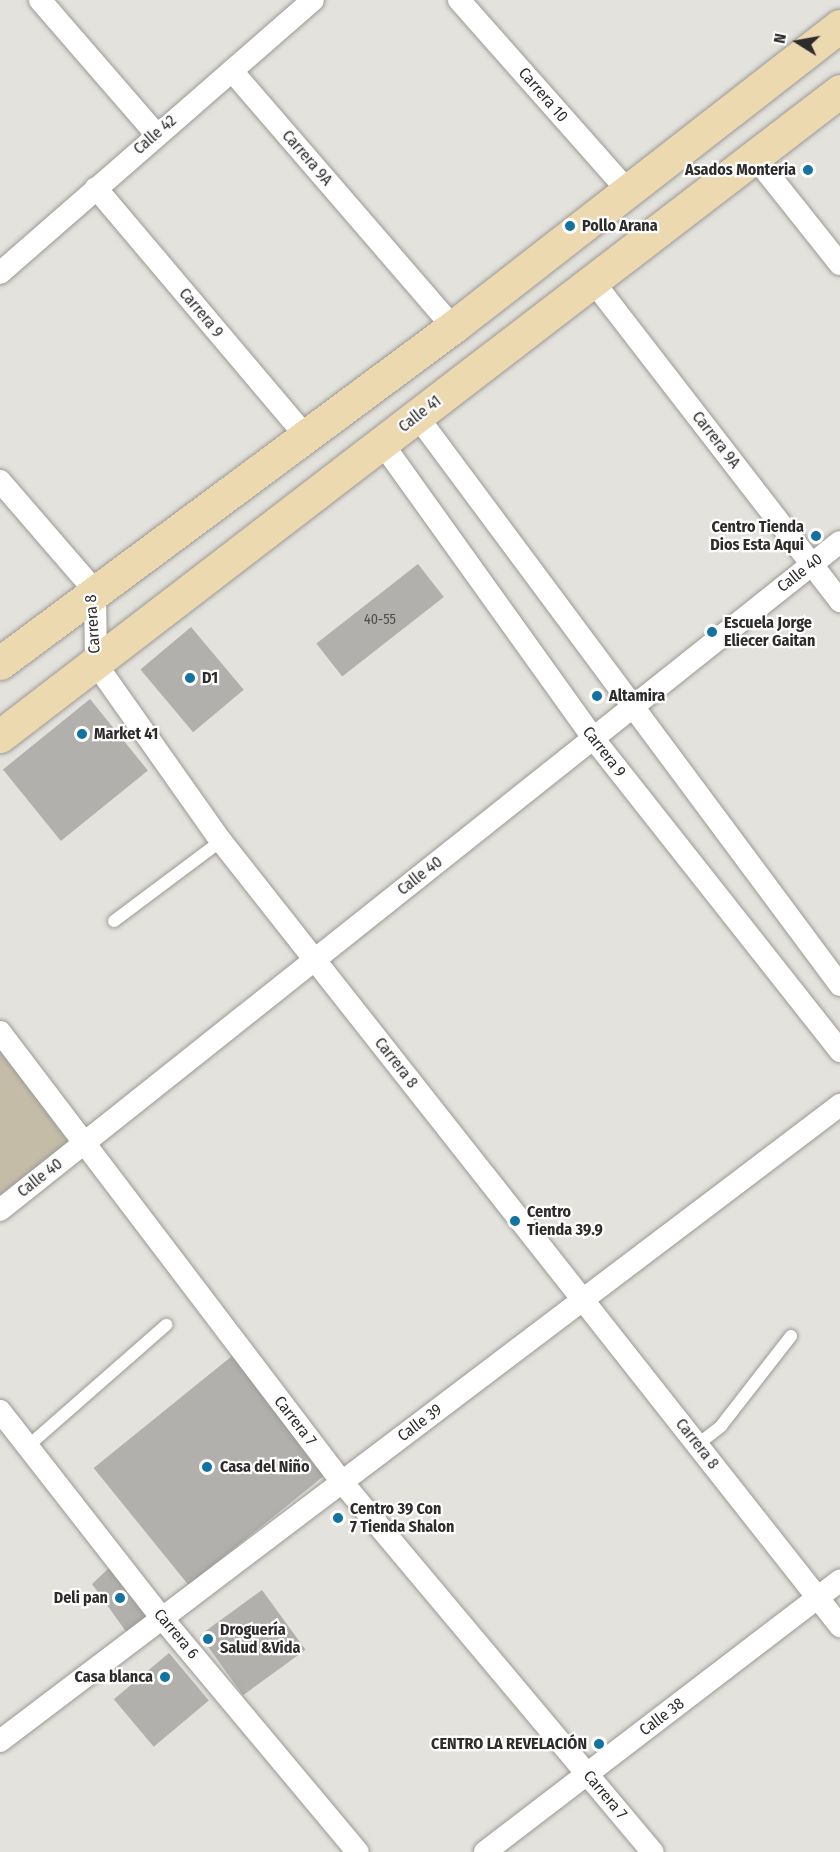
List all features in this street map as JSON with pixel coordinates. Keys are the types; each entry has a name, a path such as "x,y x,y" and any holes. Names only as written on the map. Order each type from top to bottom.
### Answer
{"main road":[{"path":"0,663 95,591 307,438 840,26"},
{"name":"Calle 41","path":"0,736 840,91"}],"street":[{"path":"40,0 156,134"},
{"name":"Calle 42","path":"0,273 156,134 313,0"},
{"name":"Carrera 10","path":"459,0 627,190"},
{"name":"Carrera 9A","path":"232,71 453,327"},
{"path":"754,156 840,264"},
{"name":"Carrera 9","path":"96,188 307,438"},
{"name":"Carrera 9A","path":"592,280 840,601"},
{"path":"417,416 840,985"},
{"name":"Carrera 9","path":"382,443 593,738 840,1051"},
{"name":"Carrera 8","path":"0,480 95,591 96,664 221,842 840,1626"},
{"name":"Calle 40","path":"0,1210 840,542"},
{"name":"Carrera 7","path":"0,1032 82,1145 342,1482 652,1852"},
{"name":"Calle 39","path":"0,1741 840,1105"},
{"name":"Carrera 6","path":"0,1411 162,1618 358,1852"},
{"name":"Calle 38","path":"485,1852 840,1581"}],"lane":[{"path":"114,921 221,842"},
{"path":"28,1446 165,1325"},
{"path":"697,1445 721,1426 791,1336"}],"shaded area":[{"path":"0,1045 70,1141 0,1199"}],"building":[{"path":"418,564 444,597 342,677 316,643"},
{"name":"D1","path":"191,627 244,690 193,732 140,669"},
{"name":"Market 41","path":"90,699 148,770 61,841 3,769"},
{"name":"Casa del Niño","path":"232,1356 327,1473 189,1585 94,1468"},
{"name":"Deli pan","path":"111,1566 150,1613 127,1633 92,1584"},
{"path":"262,1590 305,1650 243,1695 200,1635"},
{"name":"Casa blanca","path":"169,1653 209,1700 154,1747 114,1699"}],"place":[{"name":"Asados Monteria","path":"808,170"},
{"name":"Pollo Arana","path":"570,226"},
{"name":"Centro Tienda Dios Esta Aqui","path":"816,536"},
{"name":"Escuela Jorge Eliecer Gaitan","path":"712,632"},
{"name":"D1","path":"190,678"},
{"name":"Altamira","path":"597,696"},
{"name":"Market 41","path":"82,734"},
{"name":"Centro Tienda 39.9","path":"515,1221"},
{"name":"Casa del Niño","path":"207,1467"},
{"name":"Centro 39 Con 7 Tienda Shalon","path":"338,1518"},
{"name":"Deli pan","path":"120,1598"},
{"name":"Droguería Salud &Vida","path":"208,1639"},
{"name":"Casa blanca","path":"165,1677"},
{"name":"CENTRO LA REVELACIÓN","path":"599,1744"}]}
